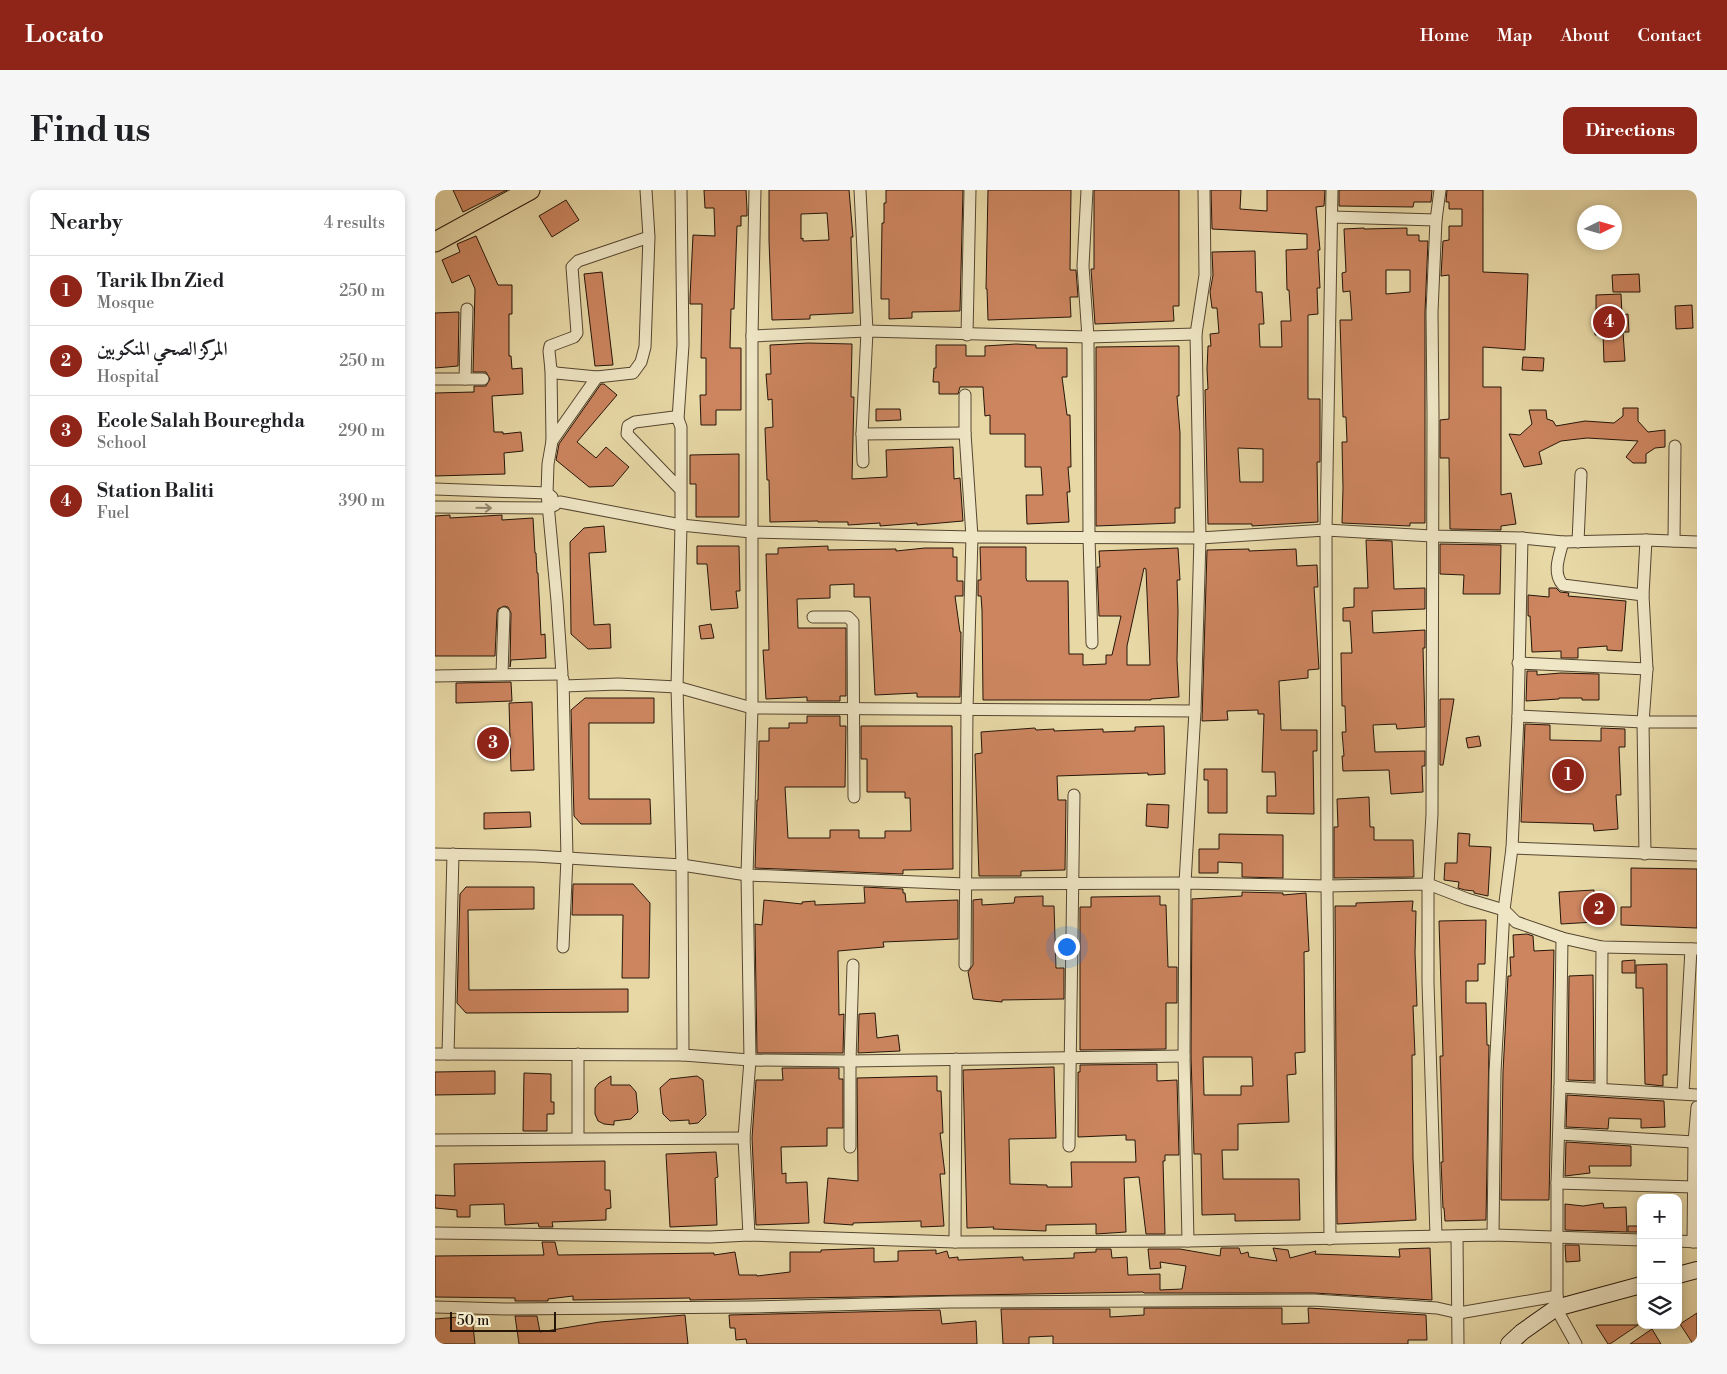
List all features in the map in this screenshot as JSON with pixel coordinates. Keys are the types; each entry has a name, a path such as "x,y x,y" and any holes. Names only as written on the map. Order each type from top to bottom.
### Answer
{"main road":[{"path":"435,242 530,190"}],"street":[{"path":"551,370 556,373 597,377 633,373 641,362 645,347 649,237 646,190"},
{"path":"681,190 683,345 679,419 681,427 681,525 677,687 682,865 683,1055"},
{"path":"749,1235 744,1138 750,1060 747,874 752,708 751,336 755,190"},
{"path":"860,190 867,331 862,434 863,462"},
{"path":"967,334 970,190"},
{"path":"1087,190 1083,266 1088,337 1089,537 1092,643"},
{"path":"1188,1241 1184,1056 1185,883 1195,711 1200,538 1196,334 1205,275 1204,190"},
{"path":"1330,1238 1326,530 1332,190"},
{"path":"1436,1236 1428,983 1428,884 1432,814 1432,312 1436,220 1440,190"},
{"path":"1332,216 1436,220"},
{"path":"563,947 567,858 563,686 547,493 551,441 551,370 549,351 550,346 574,337 577,333 572,267 578,261 649,237"},
{"path":"465,379 467,309"},
{"path":"751,336 867,331 1088,337 1196,334"},
{"path":"551,441 597,377"},
{"path":"435,379 483,379"},
{"path":"965,395 965,433 972,536 967,708 965,965"},
{"path":"679,419 674,417 635,422 627,426 627,434 680,489"},
{"path":"862,434 965,433"},
{"path":"1674,541 1675,446"},
{"path":"1578,542 1581,474"},
{"path":"435,489 547,493 560,502 681,525 751,532 1200,538 1326,530 1432,536 1522,538 1563,542 1646,540 1697,542"},
{"path":"435,507 548,508 560,502"},
{"path":"1493,1235 1495,1072 1504,910 1511,848 1518,716 1522,538"},
{"path":"1645,854 1643,722 1647,669 1643,595 1646,540"},
{"path":"1563,542 1557,567 1559,580 1563,586 1643,595"},
{"path":"502,674 504,613"},
{"path":"813,617 847,617 853,622 854,798"},
{"path":"1518,663 1647,669"},
{"path":"435,676 562,674"},
{"path":"563,686 618,684 677,687 752,708 1195,711"},
{"path":"1518,716 1643,722 1697,722"},
{"path":"1069,1146 1074,795"},
{"path":"1511,848 1697,855"},
{"path":"435,854 567,858 682,865 747,874 965,884 1185,883 1327,886 1428,884 1467,899 1504,910 1516,922 1562,938 1602,947 1694,949 1683,1093"},
{"path":"448,1054 453,854"},
{"path":"1562,938 1557,1183 1558,1303 1576,1344"},
{"path":"1601,1088 1602,947"},
{"path":"850,1147 853,966"},
{"path":"435,1054 683,1055 750,1060 850,1061 1184,1056"},
{"path":"577,1138 578,1054"},
{"path":"955,1242 956,1059"},
{"path":"1560,1087 1697,1095"},
{"path":"1682,1241 1695,1242 1694,1142 1697,1107"},
{"path":"1559,1134 1694,1142"},
{"path":"435,1140 744,1138"},
{"path":"1557,1183 1694,1187"},
{"path":"435,1234 710,1237 749,1235 955,1242 1188,1241 1493,1235 1637,1240"},
{"path":"1457,1236 1458,1344"},
{"path":"1682,1274 1697,1270"},
{"path":"435,1307 505,1309 749,1307 950,1302 1314,1300 1437,1308 1459,1313 1558,1303 1637,1286"},
{"path":"1509,1344 1558,1303"}],"building":[{"path":"453,190 507,190 463,212"},
{"path":"704,190 746,190 747,209 747,216 741,216 741,226 737,226 734,309 731,309 730,348 741,348 741,410 716,410 716,425 701,425 700,395 706,395 706,358 701,358 702,304 690,304 693,235 715,236 714,208 705,208"},
{"path":"769,190 849,190 853,237 851,237 853,313 810,315 810,319 772,320","holes":["827,213 829,240 803,241 803,238 801,239 801,214"]},
{"path":"886,190 963,190 960,311 912,312 912,318 889,319 889,299 881,299 882,223 884,223"},
{"path":"988,190 1071,190 1070,270 1076,270 1078,297 1070,297 1071,317 988,320 986,289"},
{"path":"1094,190 1179,190 1179,306 1173,306 1174,321 1095,324 1091,269 1094,269"},
{"path":"1211,190 1241,190 1240,209 1267,211 1267,190 1325,190 1324,206 1316,207 1320,250 1318,250 1320,288 1317,288 1318,314 1308,315 1308,399 1320,399 1320,462 1317,462 1318,522 1252,526 1252,524 1208,524 1205,390 1208,389 1207,369 1208,346 1211,346 1210,334 1219,333 1217,308 1212,308 1210,292 1213,275 1212,252 1255,251 1256,292 1262,292 1264,324 1259,324 1260,347 1282,347 1281,321 1291,321 1289,290 1287,290 1286,250 1307,249 1307,234 1212,229","holes":["1238,448 1263,449 1263,482 1240,482"]},
{"path":"1339,190 1432,190 1431,202 1414,202 1413,207 1339,206"},
{"path":"1447,190 1483,190 1483,272 1528,274 1525,350 1483,347 1483,387 1501,387 1501,495 1511,493 1516,524 1501,526 1501,530 1450,529 1449,458 1440,458 1440,420 1449,419 1449,275 1441,276 1443,241 1449,240 1449,226 1462,226 1462,209 1449,209 1449,202 1446,202"},
{"path":"566,200 579,220 552,237 539,216"},
{"path":"1407,228 1407,235 1419,235 1419,241 1428,241 1425,312 1425,523 1410,523 1410,526 1342,523 1342,442 1347,442 1346,417 1343,417 1340,320 1352,320 1350,291 1343,292 1342,273 1346,272 1344,229","holes":["1386,270 1410,270 1410,292 1386,294"]},
{"path":"476,236 498,285 512,285 512,314 509,314 509,356 511,356 512,369 522,368 523,394 492,396 494,432 503,432 503,434 521,432 523,451 504,453 505,474 435,476 435,393 474,392 474,386 486,386 490,379 486,372 473,372 475,289 469,275 452,283 442,260 460,252 457,244"},
{"path":"602,272 613,365 595,366 584,274"},
{"path":"1639,274 1640,292 1613,292 1612,275"},
{"path":"1621,294 1622,315 1628,314 1629,332 1623,332 1625,361 1604,362 1603,334 1595,335 1596,295"},
{"path":"1692,305 1693,328 1676,329 1675,306"},
{"path":"459,312 458,366 435,368 435,313"},
{"path":"808,343 852,344 851,397 854,397 852,479 887,477 886,450 953,447 954,479 960,478 963,521 880,526 880,523 848,525 848,522 770,522 765,428 773,427 772,399 768,400 766,374 771,374 770,345"},
{"path":"936,345 966,345 966,356 985,356 985,346 1036,345 1036,348 1067,348 1067,377 1062,377 1067,415 1070,415 1071,467 1068,467 1070,492 1067,492 1069,522 1027,524 1026,495 1043,495 1041,467 1025,467 1025,434 990,434 990,415 985,416 983,387 960,387 958,394 939,394 939,382 933,382 934,368 936,368"},
{"path":"1179,346 1179,396 1177,396 1180,433 1180,508 1175,508 1175,523 1096,526 1096,347"},
{"path":"1523,357 1544,358 1543,371 1522,370"},
{"path":"601,384 604,384 617,395 577,442 596,458 606,447 629,467 613,486 589,487 556,460 559,444"},
{"path":"1623,408 1638,408 1638,421 1648,432 1665,430 1665,447 1655,448 1646,454 1646,463 1633,463 1626,457 1638,441 1587,438 1561,441 1539,452 1542,464 1524,467 1509,434 1520,435 1532,424 1529,410 1546,410 1547,419 1553,421 1556,426 1585,421 1614,423 1623,416"},
{"path":"876,409 900,409 901,420 876,421"},
{"path":"739,454 739,517 696,517 696,484 690,484 690,455"},
{"path":"450,515 450,518 502,515 502,520 533,518 541,635 545,634 546,658 511,660 510,667 511,613 508,607 504,606 498,609 497,613 495,656 435,656 435,516"},
{"path":"604,526 606,552 589,553 594,625 610,624 611,648 588,649 571,634 570,542 584,528"},
{"path":"1366,540 1392,541 1394,589 1425,588 1425,609 1372,611 1373,633 1425,630 1425,648 1423,648 1425,727 1397,729 1396,724 1373,725 1375,752 1425,751 1425,766 1422,766 1423,792 1391,794 1389,770 1343,771 1342,732 1346,732 1345,706 1342,706 1341,653 1352,653 1350,621 1343,621 1343,608 1354,607 1354,588 1368,588"},
{"path":"1440,544 1501,545 1500,594 1463,594 1464,575 1440,574"},
{"path":"697,546 739,546 740,591 736,591 738,608 711,610 707,564 697,564"},
{"path":"828,546 828,550 896,549 896,551 953,548 953,557 957,557 957,581 963,581 963,596 955,596 961,632 960,697 917,697 917,693 875,695 870,597 854,597 854,584 830,585 830,598 797,599 798,628 846,628 846,696 840,696 840,701 807,701 807,697 766,699 763,650 769,650 766,554 778,554 778,548"},
{"path":"980,547 1026,547 1027,581 1068,581 1069,654 1083,654 1083,665 1106,664 1106,655 1112,655 1121,616 1099,616 1097,567 1100,567 1099,551 1178,548 1180,580 1177,580 1179,697 1151,700 983,700 982,610 981,596 978,596 978,580 981,580","holes":["1144,568 1146,569 1150,665 1127,665 1127,646"]},
{"path":"1249,549 1249,551 1296,549 1297,566 1317,565 1318,587 1314,587 1319,669 1308,670 1308,678 1279,681 1281,730 1317,730 1317,751 1313,751 1314,814 1267,813 1267,796 1276,796 1275,772 1262,772 1264,714 1258,714 1258,710 1227,711 1228,720 1202,721 1207,550"},
{"path":"1549,588 1556,588 1560,592 1569,593 1568,596 1626,601 1622,651 1607,650 1607,646 1578,648 1578,658 1561,658 1561,651 1532,652 1528,595 1549,597"},
{"path":"711,624 714,638 701,639 699,626"},
{"path":"1527,671 1537,671 1537,675 1561,673 1599,674 1599,700 1559,698 1526,701"},
{"path":"511,682 512,701 456,703 456,683"},
{"path":"585,698 654,698 654,723 589,723 589,799 650,799 651,824 581,824 574,816 571,710"},
{"path":"1440,699 1454,699 1443,765 1440,765"},
{"path":"532,702 534,770 511,771 509,703"},
{"path":"807,716 840,716 840,726 846,726 845,787 785,787 788,838 830,838 830,830 859,830 859,838 885,838 885,831 911,831 910,798 905,798 905,792 867,792 867,759 861,759 861,726 952,726 953,869 903,870 903,874 755,868 759,741 769,741 769,728 789,728 789,723 807,723"},
{"path":"1525,724 1550,725 1550,740 1601,741 1601,728 1625,729 1625,747 1619,747 1621,795 1616,795 1618,829 1594,831 1593,824 1521,822"},
{"path":"1164,726 1165,774 1057,776 1058,800 1066,800 1065,870 1021,871 1021,876 979,876 975,754 982,753 981,732 1035,728 1036,730 1054,729 1054,731 1103,729 1103,732 1135,731 1135,727"},
{"path":"1479,736 1481,746 1468,748 1466,738"},
{"path":"1204,769 1227,769 1227,813 1208,813 1208,780 1204,780"},
{"path":"1369,797 1370,827 1374,827 1374,840 1413,840 1414,877 1334,878 1334,827 1338,827 1337,799"},
{"path":"1147,804 1169,805 1168,828 1146,826"},
{"path":"530,812 531,827 484,829 484,813"},
{"path":"1458,833 1470,834 1469,846 1491,847 1488,896 1458,888 1459,882 1444,880 1445,863 1457,863"},
{"path":"1219,834 1283,835 1283,878 1242,877 1242,863 1218,862 1218,873 1199,873 1199,849 1219,849"},
{"path":"1631,868 1697,869 1697,928 1621,925 1621,907 1631,907"},
{"path":"573,884 633,884 650,903 649,978 622,978 623,915 572,915"},
{"path":"466,887 534,887 534,909 468,910 469,990 628,989 628,1012 466,1013 457,1003 460,894"},
{"path":"864,887 903,889 906,902 958,900 958,939 883,942 884,947 838,951 839,1015 844,1014 843,1053 757,1053 755,924 762,925 764,900 802,904 802,902 815,901 815,905 865,903"},
{"path":"1594,890 1595,922 1561,924 1559,892"},
{"path":"1242,892 1283,893 1283,895 1306,893 1309,951 1304,952 1305,1052 1295,1053 1296,1074 1287,1075 1289,1122 1238,1124 1238,1150 1222,1150 1223,1179 1299,1179 1300,1220 1235,1221 1235,1214 1202,1215 1201,1154 1194,1154 1191,1056 1192,899 1242,896","holes":["1203,1057 1252,1057 1253,1086 1241,1086 1241,1095 1204,1095"]},
{"path":"1043,896 1043,906 1054,906 1056,968 1064,968 1064,999 1002,1000 1002,1002 973,999 968,972 973,965 973,900 982,899 982,905 1014,903 1015,897"},
{"path":"1160,896 1160,905 1166,905 1168,967 1177,967 1177,1003 1166,1003 1166,1049 1080,1050 1080,907 1091,907 1091,897"},
{"path":"1413,901 1412,911 1416,911 1417,1006 1413,1006 1415,1055 1412,1055 1413,1159 1416,1220 1337,1224 1335,906 1356,906 1356,903"},
{"path":"1486,920 1485,964 1478,964 1478,981 1466,981 1466,1003 1486,1003 1487,1045 1489,1045 1486,1220 1445,1221 1441,1162 1443,1162 1440,1056 1443,1056 1439,921"},
{"path":"1527,934 1533,936 1534,951 1554,950 1549,1200 1501,1200 1503,1072 1508,976 1511,976 1510,957 1514,957 1513,935"},
{"path":"1635,960 1635,973 1622,973 1622,961"},
{"path":"1667,964 1667,1075 1663,1075 1663,1086 1645,1084 1643,988 1636,988 1636,965"},
{"path":"1593,975 1594,1081 1568,1080 1569,976"},
{"path":"875,1013 877,1038 898,1035 900,1051 858,1053 859,1014"},
{"path":"1157,1064 1157,1081 1177,1080 1179,1155 1165,1155 1165,1161 1163,1161 1165,1234 1146,1234 1139,1177 1124,1178 1126,1232 1096,1234 1096,1224 1046,1225 1046,1231 993,1229 994,1227 967,1228 963,1070 1054,1067 1056,1138 1009,1139 1010,1184 1072,1187 1071,1162 1136,1162 1135,1140 1126,1140 1126,1135 1078,1137 1078,1072 1080,1072 1080,1065"},
{"path":"782,1068 839,1068 839,1079 843,1079 843,1128 827,1128 827,1146 781,1147 782,1174 786,1173 786,1183 807,1182 809,1223 756,1225 752,1138 756,1080 783,1080"},
{"path":"495,1071 495,1094 435,1095 435,1072"},
{"path":"524,1073 551,1074 551,1102 554,1102 554,1114 547,1114 547,1131 523,1131"},
{"path":"611,1076 611,1085 630,1085 636,1092 638,1112 631,1119 614,1121 614,1125 598,1121 595,1114 595,1088 599,1083"},
{"path":"697,1076 703,1080 706,1115 698,1123 689,1124 689,1120 670,1121 663,1114 660,1088 670,1079"},
{"path":"937,1076 937,1091 941,1091 943,1133 940,1133 945,1174 940,1174 944,1226 921,1227 921,1221 853,1223 853,1225 824,1223 828,1178 858,1181 857,1078"},
{"path":"1567,1095 1664,1101 1665,1127 1641,1128 1641,1119 1609,1118 1608,1129 1566,1127"},
{"path":"1566,1142 1631,1146 1631,1166 1589,1166 1590,1173 1565,1176"},
{"path":"716,1152 718,1177 715,1178 717,1225 670,1227 666,1154"},
{"path":"605,1161 605,1190 610,1190 611,1208 606,1209 606,1220 552,1222 553,1227 539,1227 538,1223 505,1225 504,1204 470,1205 470,1217 457,1217 457,1210 435,1208 435,1195 455,1196 454,1164"},
{"path":"1603,1203 1604,1208 1626,1207 1627,1232 1565,1230 1565,1204 1583,1206"},
{"path":"1628,1226 1637,1226 1637,1232 1628,1232"},
{"path":"542,1242 555,1242 558,1255 714,1253 714,1255 735,1252 739,1275 757,1276 790,1272 790,1252 874,1248 874,1262 898,1261 898,1251 936,1250 936,1254 947,1251 949,1258 958,1257 958,1260 1023,1257 1023,1260 1074,1258 1074,1253 1096,1252 1096,1249 1111,1249 1112,1258 1127,1257 1128,1275 1160,1274 1160,1290 1182,1289 1186,1266 1160,1262 1161,1268 1150,1269 1148,1249 1180,1249 1220,1256 1221,1248 1239,1248 1241,1254 1248,1252 1249,1257 1277,1261 1273,1248 1288,1250 1290,1258 1316,1251 1315,1254 1400,1257 1399,1249 1430,1248 1432,1300 1314,1293 1143,1292 690,1300 690,1298 573,1300 573,1296 548,1299 548,1301 515,1301 515,1298 435,1297 435,1256 544,1255"},
{"path":"1565,1245 1579,1245 1580,1261 1566,1262"},
{"path":"1144,1308 1282,1308 1282,1324 1309,1323 1308,1308 1426,1315 1427,1340 1408,1340 1408,1344 1053,1344 1053,1336 1029,1337 1029,1344 1003,1344 1001,1309 1110,1309 1110,1317 1144,1315"},
{"path":"940,1310 942,1324 976,1321 977,1344 747,1344 746,1339 736,1340 735,1328 730,1328 729,1315"},
{"path":"1697,1313 1697,1344 1693,1344 1682,1327 1682,1323"},
{"path":"685,1315 688,1344 519,1344 515,1316 537,1316 540,1332 600,1322"},
{"path":"472,1316 475,1344 435,1344 435,1319"},
{"path":"1596,1325 1637,1325 1610,1344 1608,1344"},
{"path":"1652,1329 1661,1344 1630,1344"}],"place":[{"name":"Station Baliti","path":"1609,322"},
{"name":"Ecole Salah Boureghda","path":"493,743"},
{"name":"Tarik Ibn Zied","path":"1568,775"},
{"name":"المركز الصحي المنكوبين","path":"1599,909"}]}
